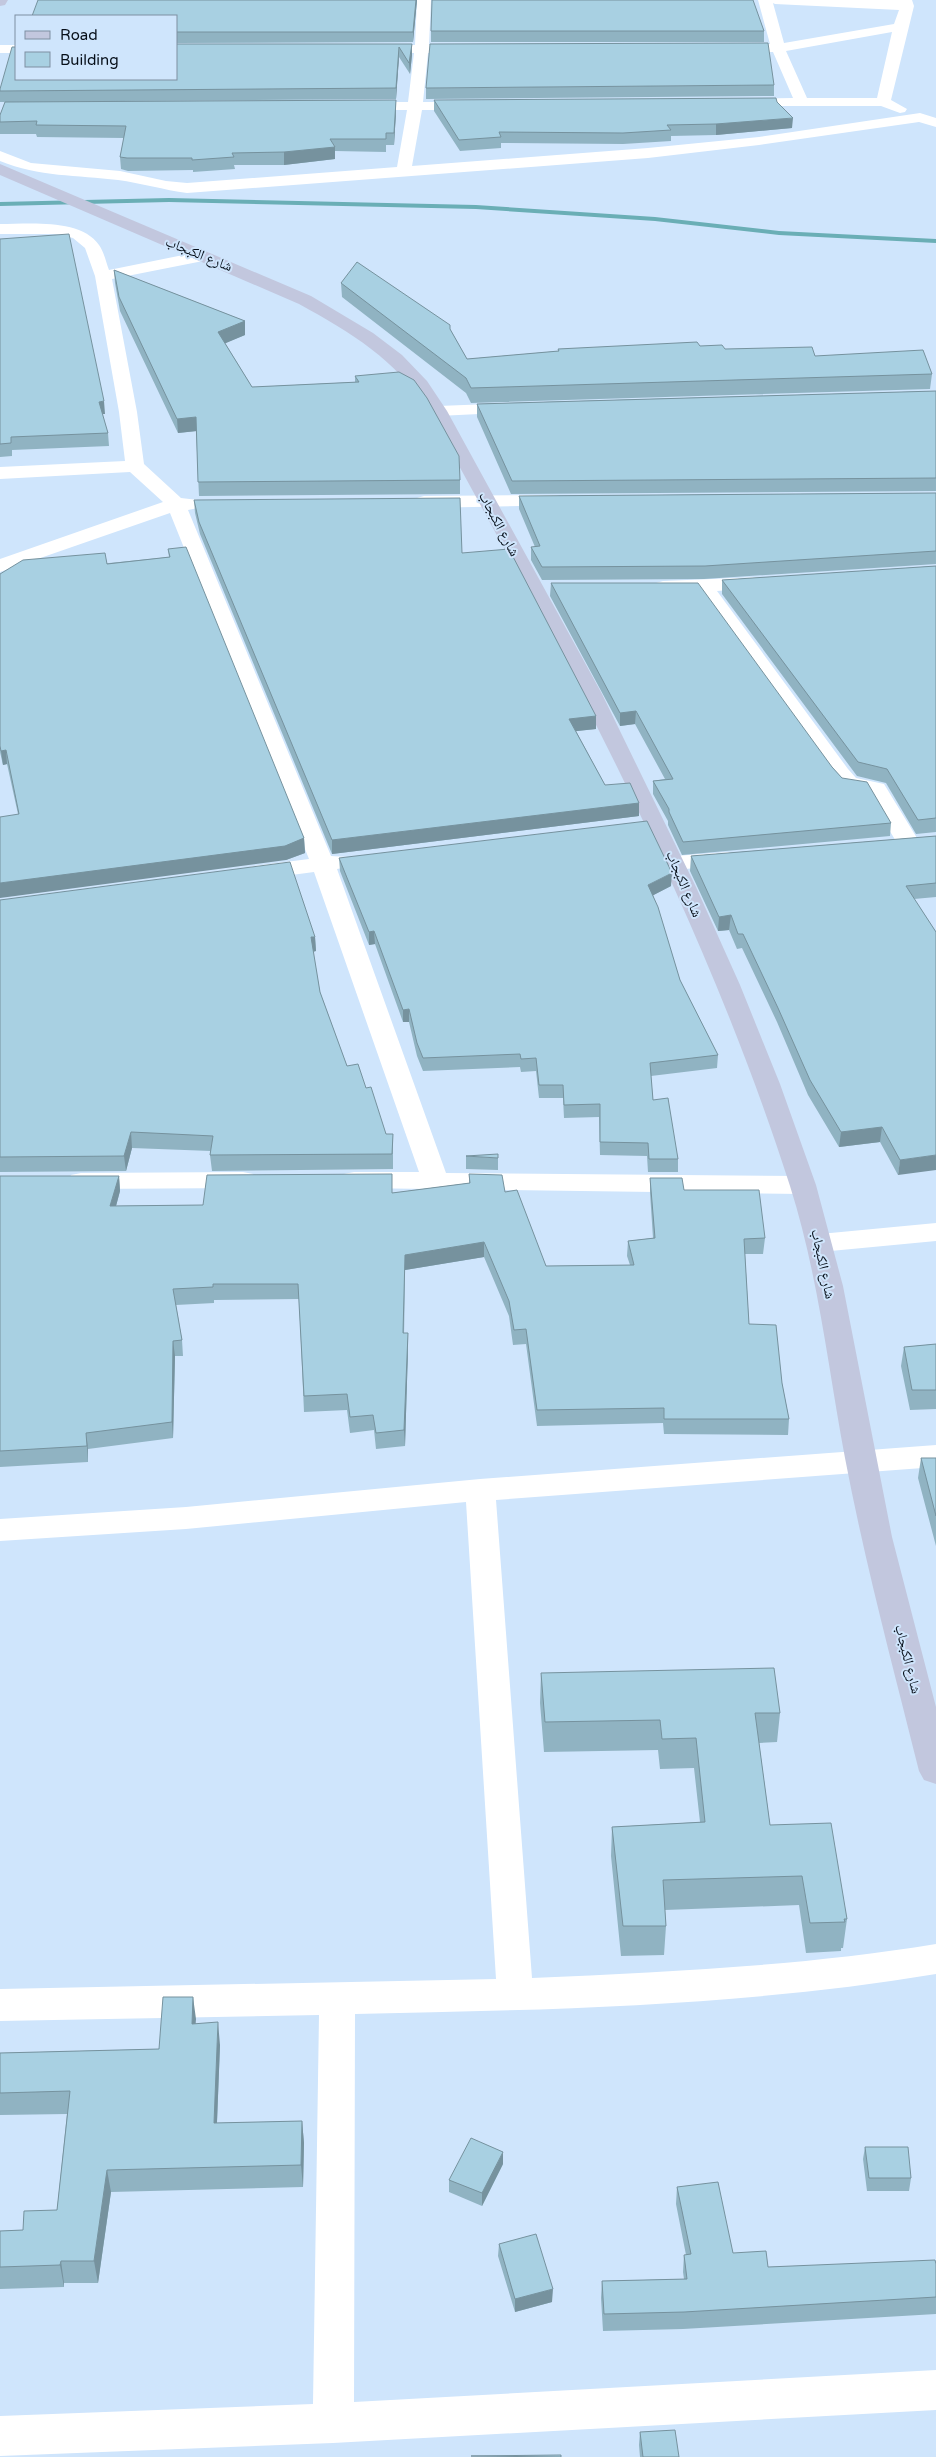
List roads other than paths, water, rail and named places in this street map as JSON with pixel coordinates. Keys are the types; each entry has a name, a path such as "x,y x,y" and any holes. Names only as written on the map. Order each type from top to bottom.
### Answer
{"main road":[{"name":"شارع الكبجاب","path":"0,169 305,300 344,321 383,348 421,384 438,411 487,501 544,588 647,824 675,863 750,1042 802,1185 820,1243 860,1462 936,1771"}],"street":[{"path":"404,170 416,106 423,49 424,0"},
{"path":"765,0 778,48 802,103"},
{"path":"775,0 906,3 883,102"},
{"path":"720,49 778,48 900,27"},
{"path":"0,49 15,49"},
{"path":"364,49 483,49"},
{"path":"723,103 883,102 936,123"},
{"path":"347,106 486,106"},
{"path":"0,156 28,167 120,176 166,186 187,188 722,145 920,117"},
{"path":"0,229 55,229 78,234 92,246 103,276 128,412 135,466 176,504 323,864 435,1179"},
{"path":"103,276 203,256"},
{"path":"438,411 526,408"},
{"path":"0,472 135,466"},
{"path":"409,502 576,501"},
{"path":"0,566 176,504 205,504"},
{"path":"644,587 704,587 781,581"},
{"path":"704,587 840,774 849,784 876,789 908,843"},
{"path":"675,863 753,856"},
{"path":"235,876 362,859"},
{"path":"326,1180 435,1179 802,1185"},
{"path":"59,1182 267,1180"},
{"path":"820,1243 936,1232"},
{"path":"0,1530 186,1518 480,1490 936,1456"},
{"path":"480,1490 515,1994"},
{"path":"0,2005 337,2000 685,1986 815,1976 888,1968 936,1959"},
{"path":"333,2423 337,2000"},
{"path":"0,2436 333,2423 936,2390"}],"waterway":[{"path":"0,204 169,200 476,207 655,219 779,233 936,241"}]}
